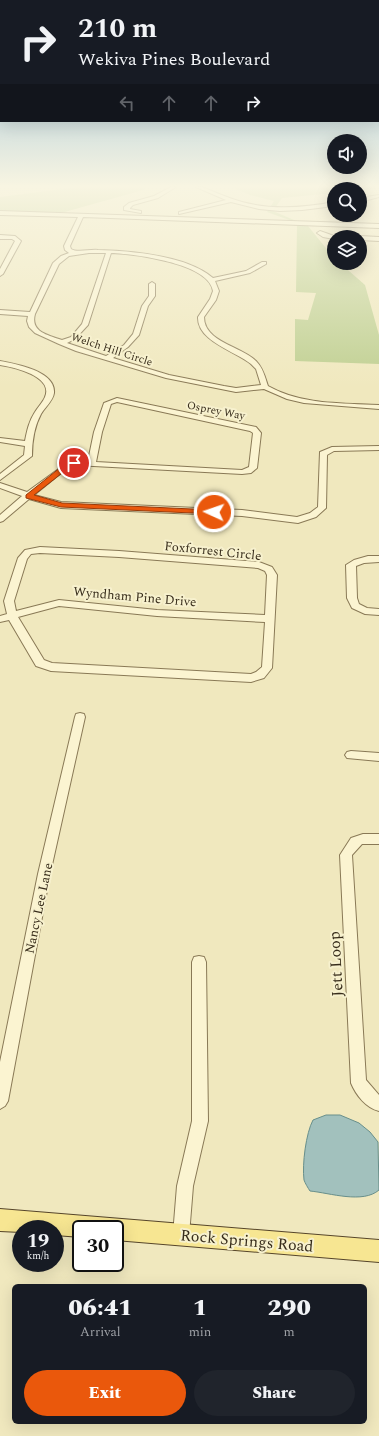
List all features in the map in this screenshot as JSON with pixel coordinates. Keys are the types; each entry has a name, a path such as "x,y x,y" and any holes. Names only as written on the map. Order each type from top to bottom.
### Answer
{"main road":[{"name":"Rock Springs Road","path":"0,1220 72,1226"},
{"name":"Rock Springs Road","path":"124,1230 379,1251"}],"street":[{"path":"0,274 11,254"},
{"path":"0,312 32,314 56,263 60,258 70,254"},
{"path":"61,343 73,338 85,325 107,254"},
{"path":"142,254 159,256 174,261 204,274 212,280 216,290 214,297 202,313 201,321 203,329 212,337 249,359 258,368 265,386 274,393 292,399 379,407"},
{"path":"212,280 248,272 264,263"},
{"path":"107,359 126,346 136,335 145,306 152,296 152,284"},
{"name":"Welch Hill Circle","path":"32,314 30,321 32,327 37,332 78,350 107,359 168,377 224,388 248,389 265,386"},
{"path":"0,363 11,365 44,377 50,385 50,394 36,417 28,444 28,456 0,478"},
{"name":"Osprey Way","path":"0,519 68,464 92,463 242,472 248,471 252,468 256,433 253,429 247,427 117,400 108,403 98,432 92,463"},
{"path":"0,440 28,444"},
{"path":"0,485 28,496 61,505 242,513 298,520 313,515 322,508 322,454 332,449 379,448"},
{"name":"Foxforrest Circle","path":"40,550 119,554 259,565 269,569 272,575 267,668 260,675 250,678 51,667 40,663 35,657 12,616 9,601 23,558 28,552 40,550"},
{"path":"379,559 367,559 351,565 352,598 355,606 365,611 379,612"},
{"name":"Wyndham Pine Drive","path":"0,619 59,603 157,612 270,619"},
{"name":"Nancy Lee Lane","path":"0,1101 44,874 80,717"},
{"path":"351,755 379,757"},
{"name":"Jett Loop","path":"379,839 362,838 352,844 346,855 358,1082 374,1102 379,1102"},
{"path":"181,1235 185,1186 200,1121 199,962"}],"green space":[{"path":"297,254 327,254 327,270 348,270 365,285 379,335 379,364 295,361 295,319 308,320 316,293 296,292"}],"water":[{"path":"326,1115 340,1115 359,1123 370,1132 378,1142 379,1190 372,1194 355,1197 310,1191 304,1180 304,1157 307,1140 313,1120"}],"route":[{"path":"74,463 68,464 28,496 61,505 214,512"}]}
